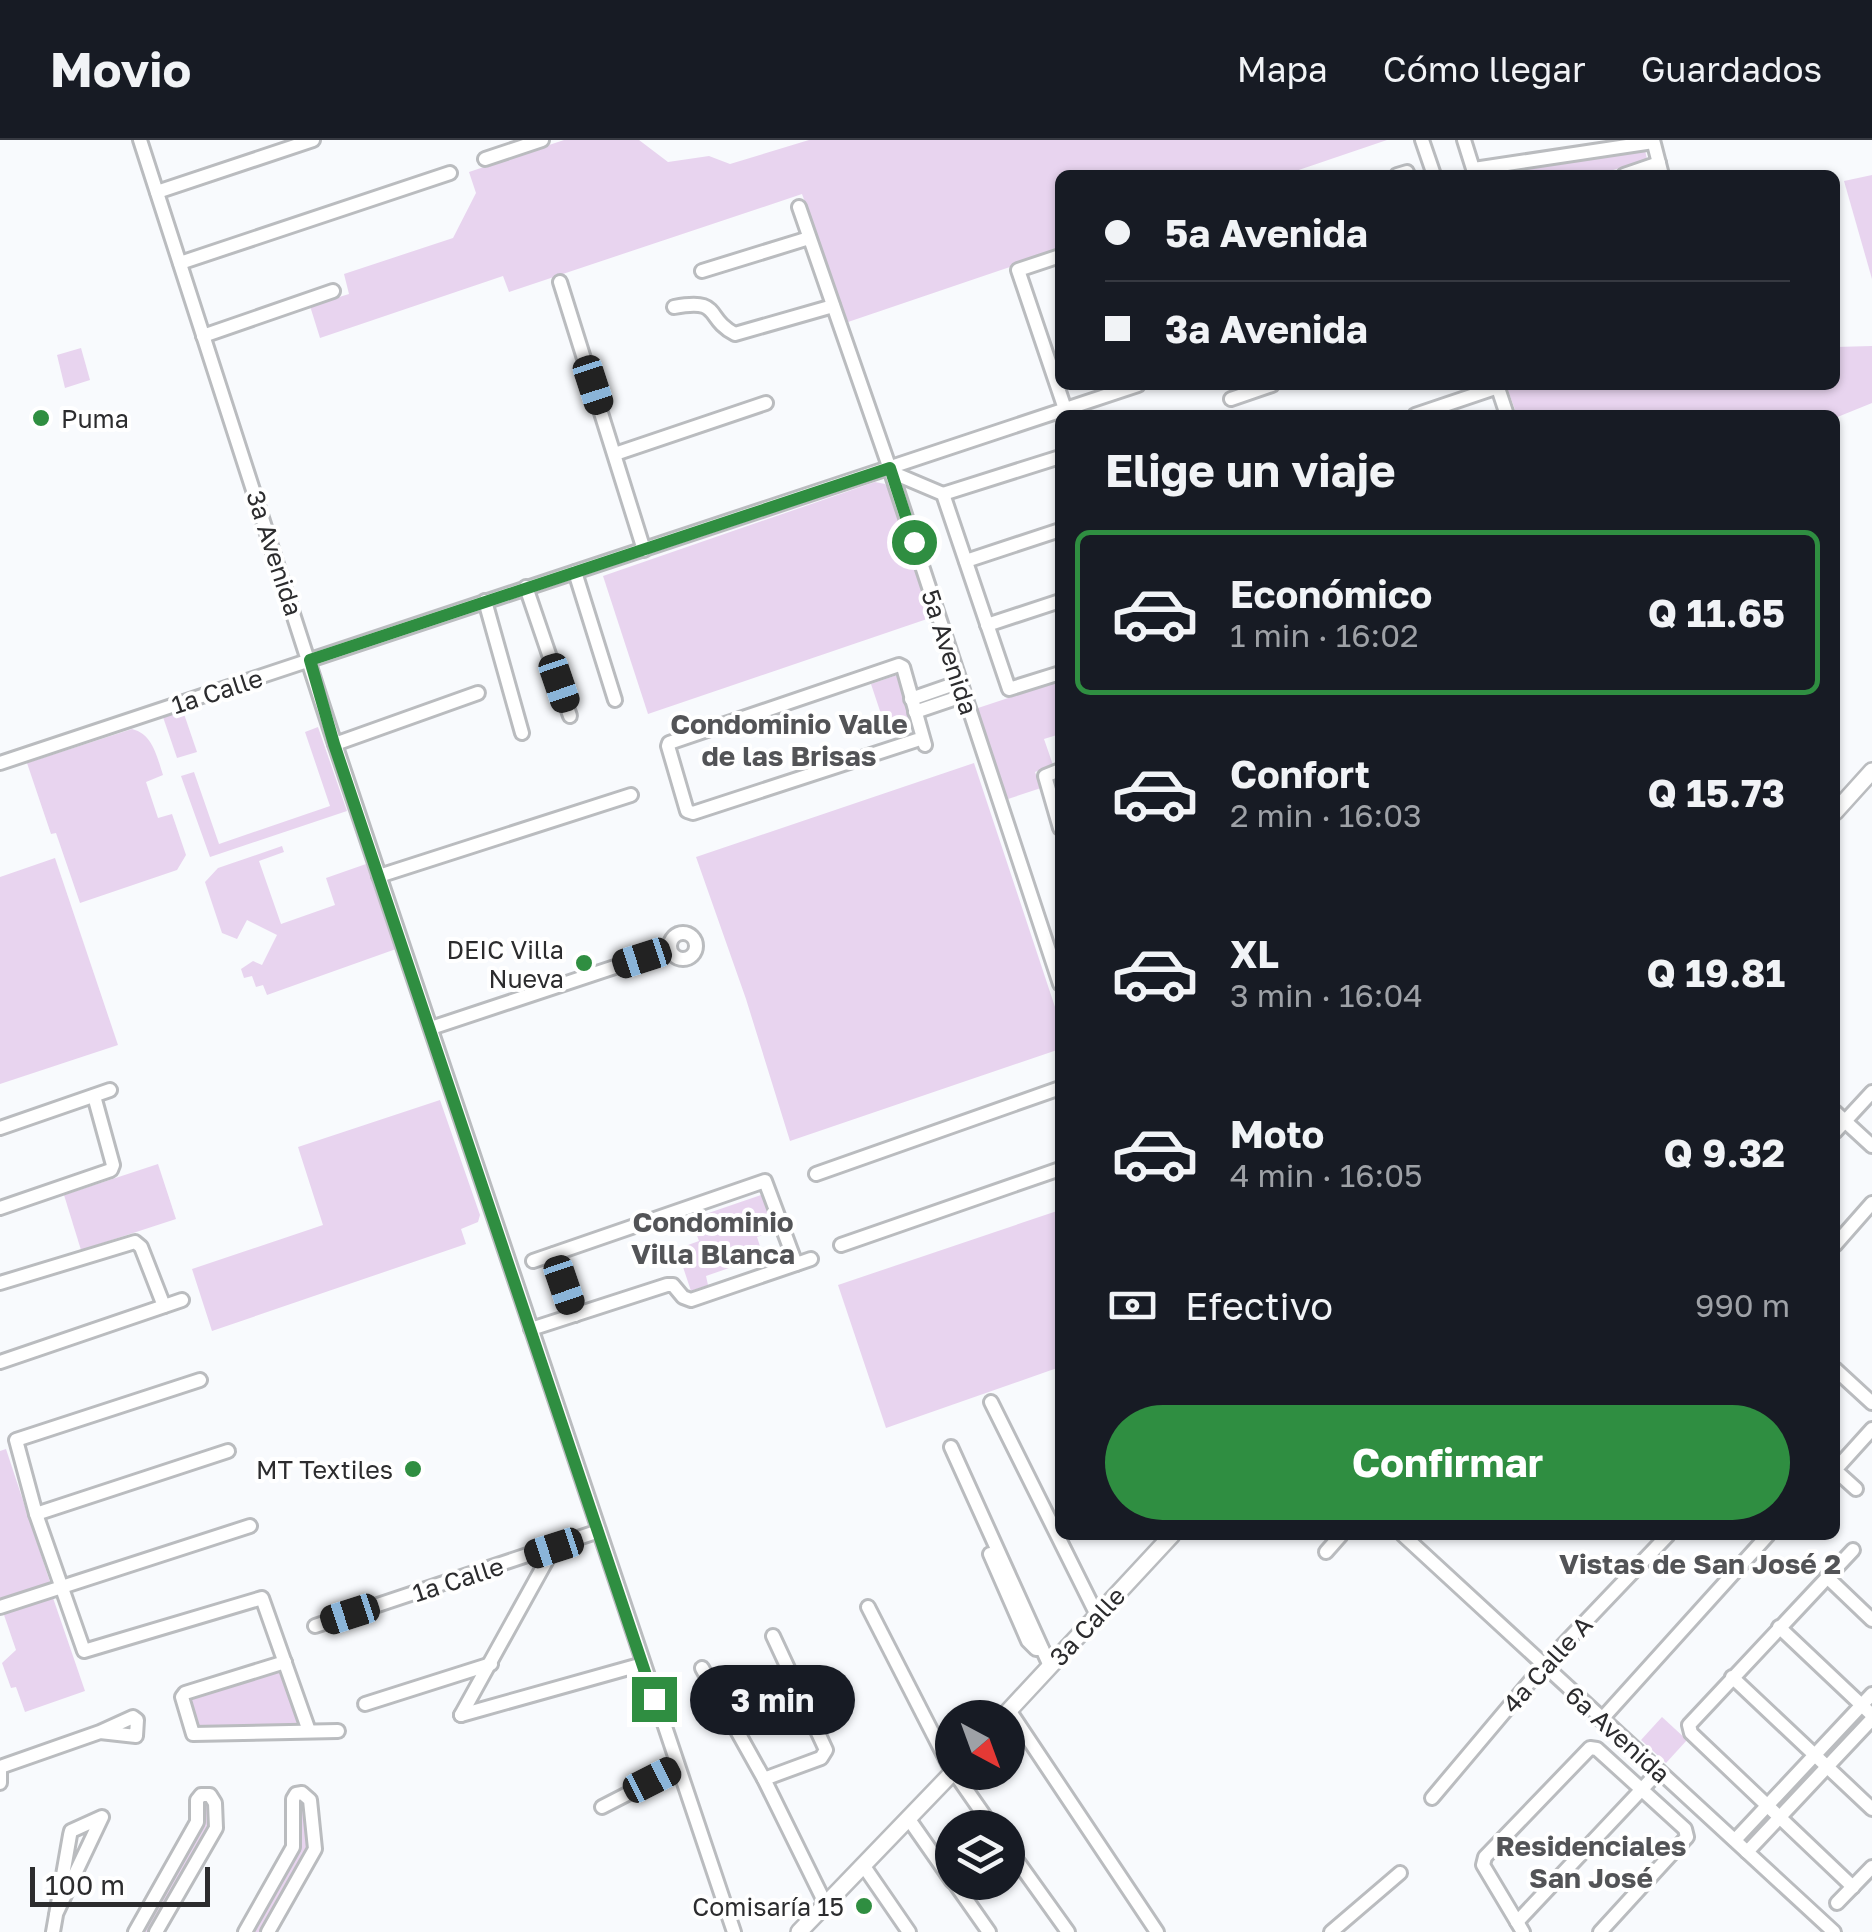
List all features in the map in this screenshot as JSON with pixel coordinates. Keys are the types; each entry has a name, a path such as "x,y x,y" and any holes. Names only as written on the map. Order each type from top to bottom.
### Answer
{"main road":[{"path":"1840,806 1872,771"},
{"name":"3a Calle","path":"1019,1700 1167,1540"},
{"path":"799,1932 935,1790"}],"street":[{"name":"3a Avenida","path":"140,140 334,744 734,1932"},
{"path":"157,192 314,140"},
{"path":"484,159 542,140"},
{"path":"1422,140 1432,170"},
{"path":"1464,140 1474,170"},
{"path":"1486,170 1653,141 1660,169"},
{"path":"180,263 450,173"},
{"name":"5a Avenida","path":"799,208 1055,969"},
{"path":"702,271 809,238"},
{"path":"1055,258 1018,270 1055,379"},
{"path":"560,282 644,550"},
{"path":"204,336 332,291"},
{"path":"674,307 696,304 711,308 724,327 735,334 833,306"},
{"path":"1059,390 1065,409"},
{"name":"1a Calle","path":"1062,410 1123,390"},
{"path":"1231,399 1257,390"},
{"path":"1429,410 1487,390"},
{"path":"615,454 766,403"},
{"name":"1a Calle","path":"0,763 1055,412"},
{"path":"890,470 943,494 1055,459"},
{"path":"943,494 1008,687 1055,675"},
{"path":"966,560 1055,532"},
{"path":"574,572 615,700"},
{"path":"526,587 570,716"},
{"path":"485,601 522,733"},
{"path":"986,626 1055,604"},
{"path":"899,665 903,667 913,706 924,741 692,814 687,811 669,743 899,665"},
{"path":"913,706 962,689"},
{"path":"334,744 478,693"},
{"path":"1055,773 1045,778 1055,811"},
{"path":"379,876 631,795"},
{"path":"430,1028 670,949"},
{"path":"0,1128 110,1090"},
{"path":"816,1174 1055,1090"},
{"path":"1872,1092 1840,1116 1872,1146"},
{"path":"0,1208 111,1170 113,1165 94,1096"},
{"path":"841,1246 1055,1171"},
{"path":"533,1261 765,1181 796,1264"},
{"path":"1840,1239 1872,1203"},
{"path":"0,1283 135,1242 141,1247 164,1306"},
{"path":"554,1254 575,1315"},
{"path":"531,1329 668,1284 691,1300 811,1259"},
{"path":"0,1362 182,1300"},
{"path":"1840,1373 1872,1402"},
{"path":"200,1380 16,1440 36,1514 86,1652 259,1597 264,1601 309,1731"},
{"path":"990,1402 1055,1531"},
{"path":"1840,1464 1872,1429"},
{"path":"948,1449 1050,1666"},
{"path":"36,1514 228,1451"},
{"path":"1840,1475 1856,1489"},
{"path":"0,1607 250,1526"},
{"name":"1a Calle","path":"316,1626 599,1531"},
{"path":"1059,1540 1097,1615"},
{"path":"1326,1552 1337,1540"},
{"name":"6a Avenida","path":"1408,1540 1834,1932"},
{"name":"4a Calle A","path":"1432,1798 1544,1665 1663,1540"},
{"path":"1601,1720 1763,1540"},
{"path":"554,1548 461,1714 643,1664"},
{"path":"1853,1550 1689,1725 1691,1733 1853,1887"},
{"path":"1827,1577 1872,1620"},
{"path":"868,1607 935,1737"},
{"path":"1779,1627 1870,1708"},
{"path":"764,1779 821,1758 826,1750 774,1636"},
{"path":"285,1662 184,1692 191,1731 197,1736 338,1731"},
{"path":"364,1704 491,1664"},
{"path":"702,1668 764,1779 826,1905"},
{"path":"1732,1677 1872,1809"},
{"path":"1735,1840 1815,1755 1870,1708"},
{"path":"1747,1852 1827,1767 1870,1708"},
{"path":"0,1783 0,1768 100,1732"},
{"path":"1025,1742 1156,1932"},
{"path":"1600,1932 1687,1837 1685,1829 1641,1790 1596,1749 1590,1748 1485,1857 1484,1865 1520,1927 1641,1790 1659,1771"},
{"path":"602,1806 678,1768"},
{"path":"245,1932 292,1847 293,1799 302,1793 310,1802 315,1849 268,1932"},
{"path":"134,1932 196,1822 196,1800 201,1795 210,1795 215,1804 216,1828 156,1932"},
{"path":"53,1932 56,1914 72,1831 102,1817 56,1914"},
{"path":"908,1818 935,1856"},
{"path":"863,1865 908,1932"},
{"path":"1837,1903 1872,1867"},
{"path":"1025,1872 1068,1932"},
{"path":"1331,1932 1400,1873"},
{"path":"966,1900 990,1932"}],"shaded area":[{"path":"564,140 639,140 668,162 709,156 730,164 809,140 1387,140 1299,170 1055,170 1055,252 848,322 802,194 509,292 503,276 320,338 310,306 349,294 344,274 453,238 476,193 469,172"},
{"path":"1645,150 1647,159 1613,170 1519,170"},
{"path":"1872,175 1872,279 1844,181"},
{"path":"1872,346 1872,403 1840,416 1840,410 1515,410 1508,390 1840,390 1840,347"},
{"path":"81,348 90,380 65,388 57,355"},
{"path":"875,482 885,484 891,493 930,618 648,714 603,576"},
{"path":"897,675 914,726 888,735 871,684"},
{"path":"1055,683 1055,736 1044,739 1053,765 1035,772 1041,788 1008,799 975,709"},
{"path":"183,711 197,752 177,758 163,717"},
{"path":"318,727 347,811 210,857 181,776 194,772 219,844 330,806 305,732"},
{"path":"132,729 145,736 156,754 163,775 146,782 158,818 172,814 186,855 177,870 80,903 27,763"},
{"path":"974,763 1055,1007 1055,1051 790,1141 696,857"},
{"path":"282,846 284,852 259,861 281,924 335,905 326,878 366,864 396,949 267,995 263,985 256,987 252,976 244,978 241,969 253,961 262,965 277,935 247,920 237,939 222,933 205,882 218,868"},
{"path":"55,858 118,1045 0,1084 0,877"},
{"path":"440,1100 480,1215 478,1222 461,1229 466,1244 212,1331 192,1269 323,1225 298,1147"},
{"path":"158,1164 176,1219 81,1250 64,1195"},
{"path":"764,1194 776,1230 757,1237 766,1265 761,1267 758,1258 706,1276 708,1285 691,1291 677,1249 699,1241 691,1219"},
{"path":"1055,1212 1055,1369 886,1428 838,1285"},
{"path":"6,1449 51,1585 0,1602 0,1451"},
{"path":"52,1595 85,1691 25,1712 2,1663 16,1650 3,1612"},
{"path":"285,1662 309,1731 197,1735 183,1694"},
{"path":"1662,1717 1687,1740 1666,1763 1641,1740"},
{"path":"207,1794 216,1828 156,1932 135,1932 197,1822 196,1803"},
{"path":"304,1794 315,1849 268,1932 245,1932 292,1847 293,1799"}],"place":[{"name":"Puma","path":"41,418"},
{"name":"DEIC Villa Nueva","path":"584,963"},
{"name":"MT Textiles","path":"413,1469"},
{"name":"Comisaría 15","path":"864,1906"}],"district":[{"name":"Condominio Valle de las Brisas","path":"789,739"},
{"name":"Condominio Villa Blanca","path":"713,1237"},
{"name":"Vistas de San José 2","path":"1700,1563"},
{"name":"Residenciales San José","path":"1591,1861"}],"route":[{"path":"654,1699 334,744 310,660 890,468 914,542"}]}
